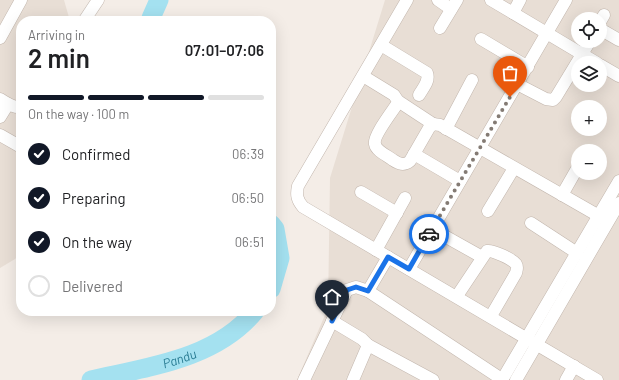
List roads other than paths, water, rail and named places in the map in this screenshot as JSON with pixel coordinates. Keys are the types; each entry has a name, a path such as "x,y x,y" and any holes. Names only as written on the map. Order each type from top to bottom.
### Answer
{"street":[{"path":"0,38 22,0"},
{"path":"87,16 98,0"},
{"path":"407,0 298,186 296,194 298,201 303,207 491,316 597,380"},
{"path":"438,0 454,4 440,28"},
{"path":"491,0 585,56"},
{"path":"513,13 520,0"},
{"path":"409,269 566,0"},
{"path":"607,33 619,40"},
{"path":"482,39 528,67"},
{"path":"381,45 427,73 429,78 419,95"},
{"path":"517,84 546,99 552,100 556,97 586,48"},
{"path":"607,69 619,76"},
{"path":"363,76 394,95 398,101 433,124 440,125 599,216"},
{"path":"446,129 472,80"},
{"path":"0,117 4,101 16,107"},
{"path":"398,101 376,136 375,144 377,149 399,163 407,164 433,124"},
{"path":"0,135 16,144"},
{"path":"414,154 460,181"},
{"path":"488,211 514,168"},
{"path":"562,194 571,179"},
{"path":"516,380 532,341 577,252 619,181"},
{"path":"361,192 397,212"},
{"path":"376,250 405,198"},
{"path":"304,380 347,290 356,287 368,291 502,380 532,341 619,203"},
{"path":"531,224 577,252"},
{"path":"432,229 482,257"},
{"path":"457,296 487,251 494,251 514,262 518,269 491,316"},
{"path":"368,291 388,257"},
{"path":"332,321 362,339 368,345 433,380"},
{"path":"353,380 368,345"},
{"path":"566,380 574,366"}],"waterway":[{"name":"Pandu","path":"152,16 159,0"},
{"name":"Pandu","path":"276,235 280,258 276,272"},
{"name":"Pandu","path":"91,380 180,359 221,340 239,327 250,316"}]}
